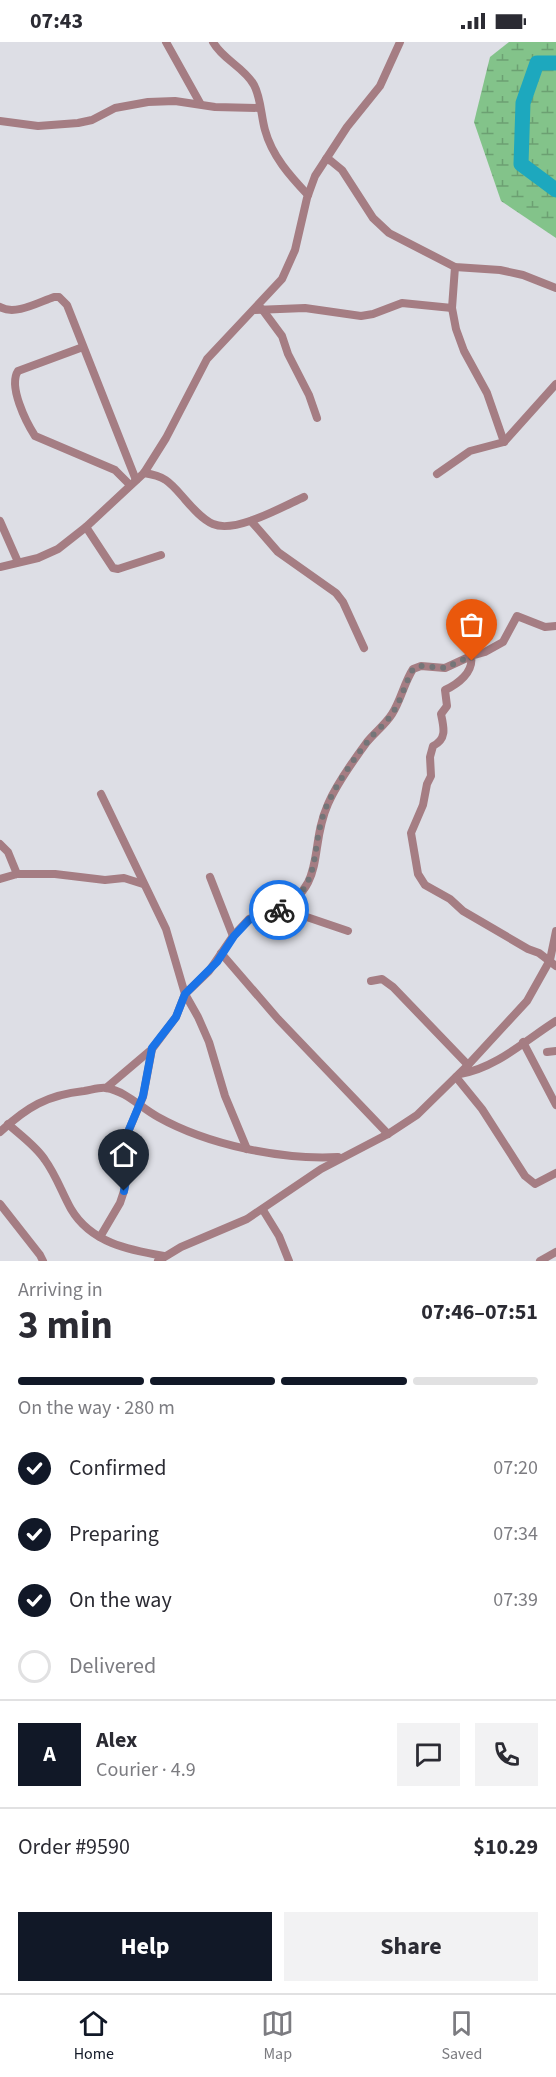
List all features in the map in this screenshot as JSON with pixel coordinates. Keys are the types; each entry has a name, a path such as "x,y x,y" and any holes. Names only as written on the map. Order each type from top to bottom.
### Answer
{"street":[{"path":"166,42 200,103"},
{"path":"213,42 220,54 238,66 252,81 271,148 308,195"},
{"path":"0,567 38,558 58,549 86,527 144,473 166,438 207,359 258,309 282,279 295,250 308,195 315,176 347,127 380,86 400,42"},
{"path":"0,121 38,126 78,123 92,120 115,108 148,102 260,108"},
{"path":"326,159 342,170 380,226 409,244 455,267 500,270 523,275 556,288"},
{"path":"455,267 452,308 464,351 487,393 504,442"},
{"path":"0,307 7,311 14,310 54,297 59,297 67,305 134,483"},
{"path":"258,309 305,308 361,316 402,303 452,308"},
{"path":"258,309 282,336 317,418"},
{"path":"83,347 18,371 14,378 22,410 34,436 115,470 134,483"},
{"path":"437,474 470,451 504,442 556,384"},
{"path":"144,473 161,475 197,512 213,524 223,526 251,521 304,497"},
{"path":"0,521 18,562"},
{"path":"251,521 279,552 336,594 349,613 363,648"},
{"path":"86,527 114,568 118,569 161,555"},
{"path":"277,911 299,896 310,881 316,841 328,804 368,742 390,717 413,669 421,666 445,668 485,652 503,642 517,616 545,627 556,626"},
{"path":"471,656 472,661 466,675 456,686 445,690 447,706 441,714 443,735 439,743 433,746 430,757 431,776 423,805 411,833 414,860 418,874 425,885 450,899 463,911 553,963"},
{"path":"101,794 166,929 185,994 209,1042 225,1096 247,1149"},
{"path":"0,844 8,852 17,874"},
{"path":"0,879 17,874 55,874 105,880 124,878 143,884"},
{"path":"210,877 234,936"},
{"path":"106,1088 152,1048 176,1017 185,994 209,971 234,936 249,920 271,910 292,912 348,932"},
{"path":"8,1124 43,1157 52,1169 72,1211 86,1228 117,1246 161,1258 248,1219 321,1168 388,1134 417,1115 521,1009 553,963 556,931"},
{"path":"221,954 278,1019 388,1134"},
{"path":"371,981 382,979 393,987 468,1065"},
{"path":"457,1076 483,1068 503,1057 556,1021"},
{"path":"523,1042 556,1105"},
{"path":"100,1237 120,1203 124,1191 127,1175 128,1132 145,1090 152,1048"},
{"path":"547,1053 556,1052"},
{"path":"457,1076 482,1109 530,1182 535,1184 556,1173"},
{"path":"0,1132 22,1113 44,1099 67,1092 106,1088 130,1098 158,1117 191,1132 247,1149 300,1158 343,1156"},
{"path":"0,1204 43,1261"},
{"path":"263,1210 279,1236 289,1261"},
{"path":"540,1261 556,1252"}],"green space":[{"path":"509,42 556,42 556,238 501,201 474,122 490,57"}],"waterway":[{"path":"556,63 537,63 523,103 521,164 556,190"}],"way so far":[{"path":"279,910 305,890 310,881 316,841 328,804 368,742 390,717 413,669 421,666 445,668 462,658 471,656 472,661"}],"route":[{"path":"124,1191 127,1175 128,1132 143,1096 152,1048 176,1017 185,994 217,962 234,936 249,920 271,910 279,910"}]}
